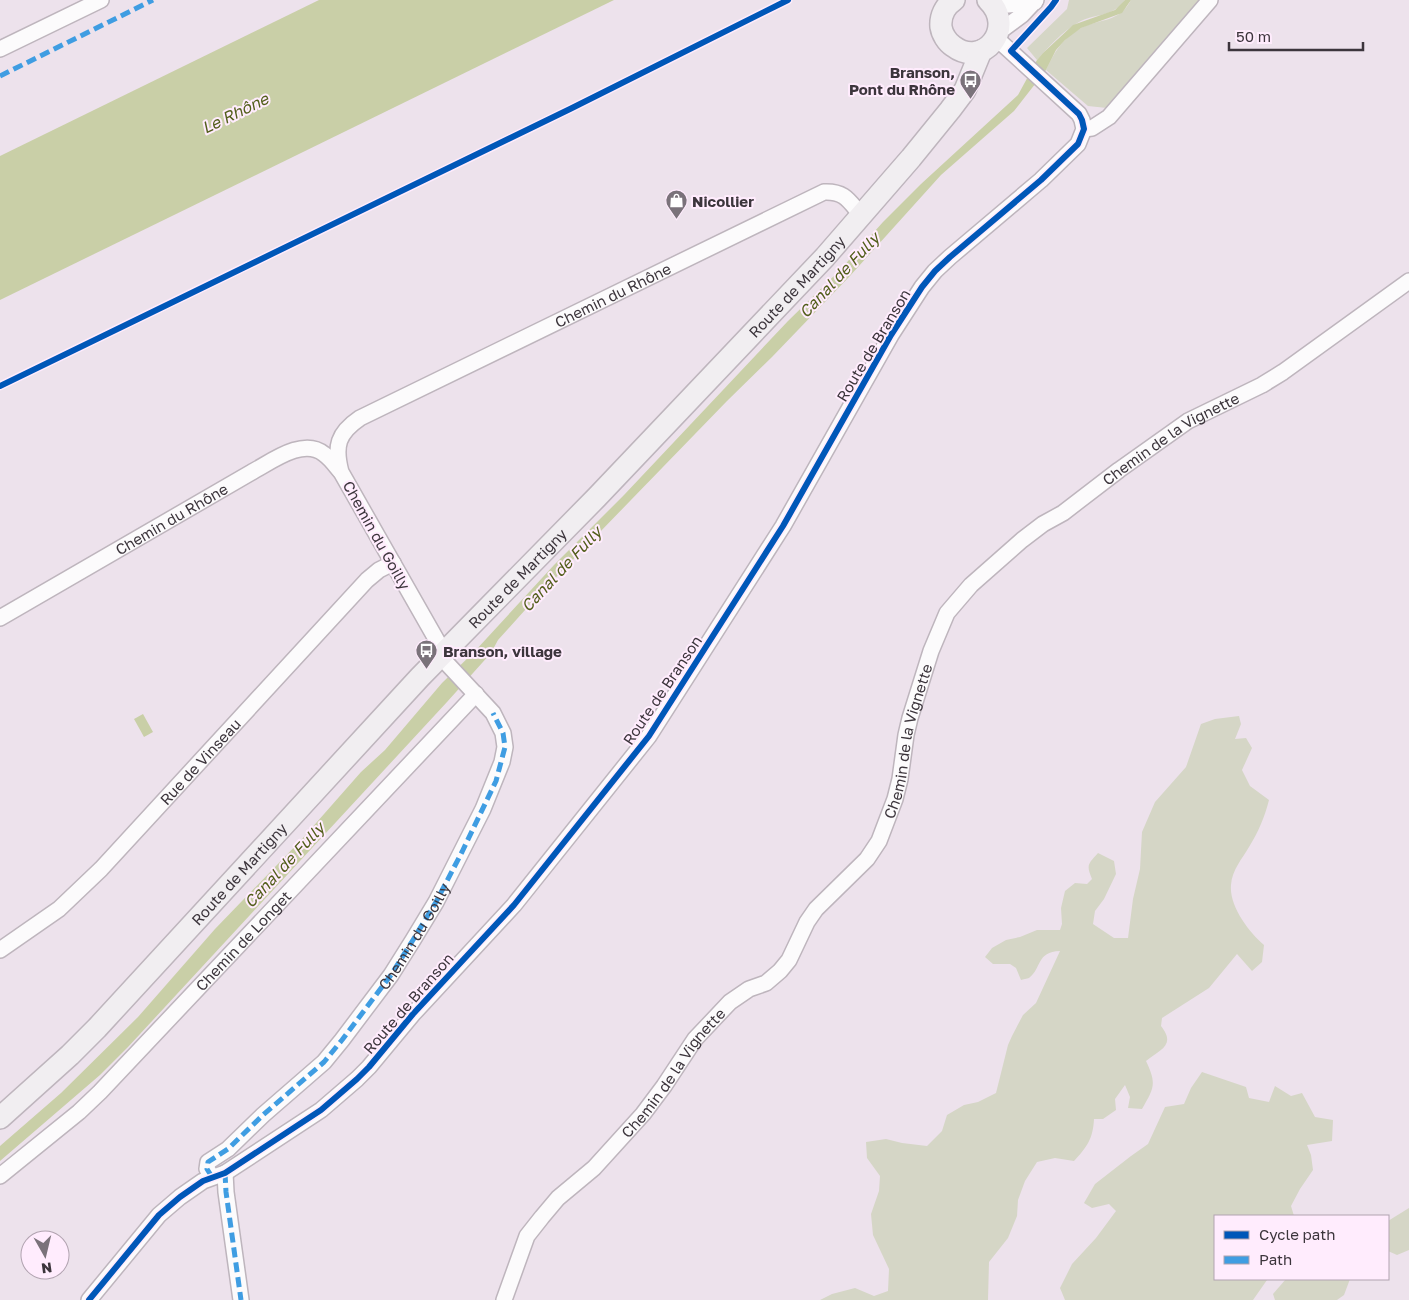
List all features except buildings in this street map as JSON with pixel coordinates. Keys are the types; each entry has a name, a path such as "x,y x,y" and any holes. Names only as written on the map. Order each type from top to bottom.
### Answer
{"main road":[{"path":"950,45 965,52 992,40 1000,18 991,2"},
{"path":"948,3 943,14 941,27 950,45 958,70 961,95"},
{"name":"Route de Martigny","path":"0,1118 70,1055 103,1022 597,496 766,320 862,215 917,151 961,95 992,40"}],"street":[{"path":"0,49 101,0"},
{"path":"1036,1 992,40 1014,54 1057,93 1078,114 1084,129 1094,127 1109,117 1210,0"},
{"path":"991,2 1008,5 1036,1"},
{"name":"Route de Branson","path":"89,1300 159,1215 192,1188 219,1175 321,1110 357,1079 413,1014 514,905 650,736 783,526 891,335 922,287 950,257 1041,180 1067,155 1078,144 1084,129"},
{"name":"Chemin du Rhône","path":"360,418 824,192 835,192 844,195 862,215"},
{"name":"Chemin de la Vignette","path":"504,1300 527,1236 552,1204 594,1168 643,1114 696,1039 730,1002 749,989 766,983 780,971 789,960 807,922 816,909 867,859 879,841 895,799 900,779 906,735 938,631 947,613 970,586 1022,540 1043,524 1063,513 1118,470 1188,422 1255,389 1284,372 1409,281"},
{"name":"Chemin du Goilly","path":"219,1175 207,1169 208,1162 228,1150 263,1115 324,1062 391,975 436,902 483,810 499,771 505,747 503,733 494,713 445,658 341,472 337,451 339,443 342,435 360,418"},
{"name":"Chemin du Rhône","path":"0,618 252,472 294,451 302,448 316,449 324,453 341,472"},
{"name":"Rue de Vinseau","path":"0,950 59,909 101,870 367,580 393,563"},
{"name":"Chemin de Longet","path":"0,1176 100,1092 473,691"},
{"path":"219,1175 226,1192 241,1300"}],"shaded area":[{"path":"1069,0 1125,0 1115,10 1085,19 1067,30 1037,60 1027,48 1067,9"},
{"path":"1131,0 1205,0 1107,108 1088,106 1046,70 1056,52 1069,36 1081,28 1121,13"},
{"path":"1239,716 1241,724 1235,739 1246,738 1252,748 1242,770 1250,786 1269,800 1258,830 1233,874 1231,893 1241,918 1264,945 1262,962 1252,971 1237,954 1209,988 1162,1018 1161,1026 1165,1032 1167,1042 1161,1050 1146,1061 1152,1075 1153,1086 1142,1109 1128,1108 1130,1097 1125,1085 1115,1099 1116,1110 1103,1119 1094,1119 1088,1142 1074,1161 1055,1158 1037,1162 1025,1181 1018,1200 1017,1216 1008,1238 989,1262 988,1300 820,1300 832,1294 855,1288 874,1296 888,1291 889,1269 873,1235 871,1214 879,1191 880,1176 867,1158 866,1142 886,1139 927,1146 942,1131 947,1115 964,1105 978,1102 996,1093 1012,1036 1023,1015 1036,1003 1060,951 1047,954 1029,978 1021,980 1016,968 1010,964 993,964 985,957 992,948 1006,940 1037,930 1060,930 1062,924 1061,908 1065,891 1075,883 1087,884 1092,879 1089,865 1098,853 1114,861 1116,874 1104,899 1095,911 1093,924 1114,938 1128,938 1133,899 1140,869 1142,832 1155,802 1186,767 1201,724 1215,719"},
{"path":"1202,1072 1246,1087 1249,1098 1269,1102 1275,1086 1291,1096 1302,1093 1315,1117 1333,1120 1332,1141 1307,1145 1311,1155 1313,1170 1291,1206 1294,1215 1214,1215 1214,1280 1267,1280 1253,1300 1065,1300 1060,1288 1072,1264 1096,1238 1116,1211 1109,1204 1092,1208 1084,1203 1095,1184 1148,1144 1165,1107 1184,1104 1191,1088"},
{"path":"1409,1208 1409,1250 1397,1255 1389,1251 1389,1220"},
{"path":"1285,1280 1350,1280 1344,1295 1337,1300 1275,1300 1273,1294"}],"water":[{"name":"Le Rhône","path":"319,0 614,0 0,300 0,156"},
{"name":"Canal de Fully","path":"1125,0 1131,0 1122,13 1081,28 1065,40 1056,50 1046,70 1014,111 941,175 849,277 534,600 498,640 491,653 447,702 128,1047 100,1075 0,1161 0,1146 61,1093 138,1017 215,929 302,839 361,772 385,750 442,683 475,651 554,565 624,495 788,321 840,270 883,222 921,184 1018,95 1037,60 1043,53 1073,25 1115,10"},
{"path":"143,714 153,732 144,737 134,719"}],"marked path":[{"path":"0,76 153,0"},
{"path":"212,1177 207,1169 208,1162 228,1149 263,1115 324,1062 391,975 413,940 436,902 496,781 505,747 503,733 493,713"},
{"path":"225,1173 241,1300"}],"cycle path":[{"path":"0,386 570,109 788,0"},
{"path":"89,1300 159,1215 180,1197 203,1181 225,1173 321,1110 369,1067 413,1014 514,905 649,736 783,526 891,335 922,287 950,257 1041,180 1078,144 1084,129 1079,114 1011,51 1056,0"}],"place":[{"name":"Branson, Pont du Rhône","path":"971,100"},
{"name":"Nicollier","path":"676,220"},
{"name":"Branson, village","path":"427,670"}]}
